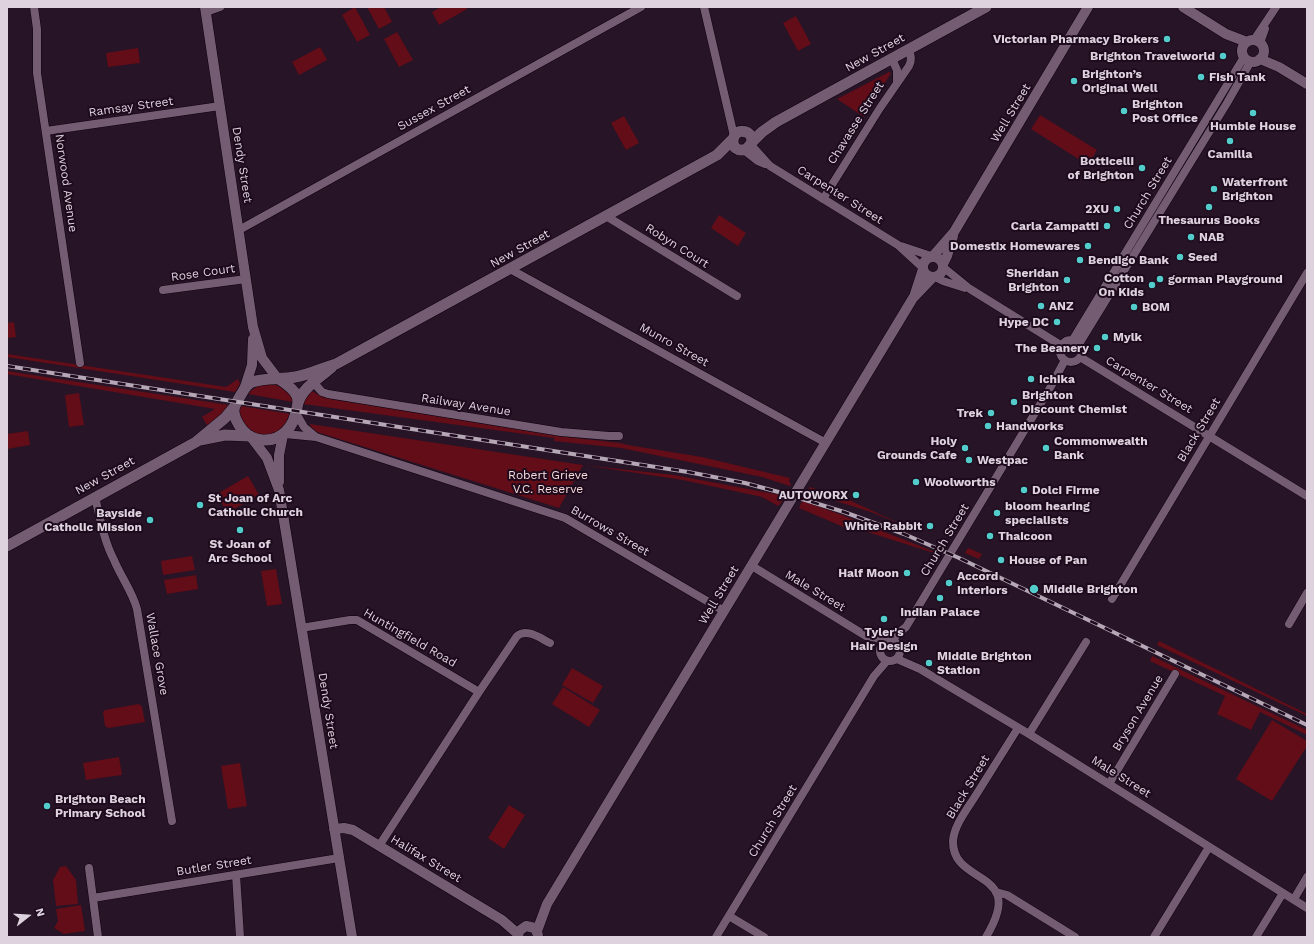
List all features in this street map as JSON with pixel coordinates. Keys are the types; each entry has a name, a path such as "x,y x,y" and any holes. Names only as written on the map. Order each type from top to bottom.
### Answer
{"main road":[{"name":"New Street","path":"297,408 301,395 311,379 336,364 717,155 762,132 776,122 986,7"},
{"name":"New Street","path":"278,379 299,377 311,379"},
{"path":"278,379 295,393 297,408 294,420 284,434 269,440 261,440 251,437 237,422 234,413 235,406 244,390 248,384 257,380 278,379"},
{"name":"New Street","path":"7,546 196,442 225,418 235,406"},
{"name":"New Street","path":"196,442 221,435 251,437"}],"street":[{"name":"Norwood Avenue","path":"34,7 37,29 37,73 80,363"},
{"path":"205,10 220,7"},
{"name":"Sussex Street","path":"239,230 641,7"},
{"path":"704,7 729,113 743,141"},
{"name":"Well Street","path":"932,256 954,232 1088,7"},
{"path":"1183,7 1307,84"},
{"name":"Church Street","path":"1075,342 1227,103 1268,20 1276,7"},
{"name":"Dendy Street","path":"205,10 253,327 262,358 278,379"},
{"name":"Chavasse Street","path":"823,199 897,81 911,62 909,50"},
{"name":"Chavasse Street","path":"892,59 897,70 897,81"},
{"name":"Ramsay Street","path":"46,131 220,106"},
{"name":"Carpenter Street","path":"743,141 770,166 898,245 923,268"},
{"name":"Robyn Court","path":"606,216 737,296"},
{"name":"Well Street","path":"943,265 954,232"},
{"name":"Carpenter Street","path":"898,245 932,256"},
{"path":"970,289 928,276 923,268 926,259 932,256 939,258 943,265 970,289 1062,346"},
{"path":"934,277 941,273 943,265"},
{"name":"Well Street","path":"913,298 923,268"},
{"name":"Munro Street","path":"510,269 826,443"},
{"name":"Black Street","path":"1112,599 1307,273"},
{"name":"Well Street","path":"527,932 547,904 913,298 934,277"},
{"name":"Rose Court","path":"163,290 246,279"},
{"name":"Dendy Street","path":"244,390 252,365 253,327"},
{"path":"1066,342 1075,342 1081,350 1080,357 1071,362 1065,360 1061,355 1062,346 1066,342"},
{"name":"Carpenter Street","path":"1080,357 1307,496"},
{"name":"Church Street","path":"897,649 897,634 906,627 1046,395 1065,360"},
{"name":"Railway Avenue","path":"311,379 322,392 328,394 556,431 612,437 619,436"},
{"name":"Burrows Street","path":"297,408 304,427 316,438"},
{"name":"Dendy Street","path":"284,434 279,455 279,490 352,937"},
{"name":"Burrows Street","path":"284,434 316,438 566,518 724,611"},
{"name":"Dendy Street","path":"251,437 267,458 279,490"},
{"name":"Wallace Grove","path":"95,497 109,548 114,561 129,588 137,609 172,821"},
{"name":"Male Street","path":"752,566 866,636 883,652"},
{"path":"1289,624 1307,593"},
{"name":"Huntingfield Road","path":"302,628 350,620 359,621 479,692"},
{"path":"379,846 517,636 521,633 528,633 550,643"},
{"path":"888,640 897,649 891,661 883,652 888,640"},
{"path":"1029,734 1086,642"},
{"name":"Male Street","path":"897,649 920,669 1029,734 1307,908"},
{"name":"Church Street","path":"716,937 874,676 883,652"},
{"name":"Bryson Avenue","path":"1109,784 1175,674"},
{"name":"Black Street","path":"996,892 990,884 964,867 955,851 953,839 960,822 1018,728"},
{"name":"Halifax Street","path":"334,829 344,828 354,830 502,920 527,932"},
{"path":"1154,937 1209,847"},
{"name":"Butler Street","path":"93,898 339,858"},
{"path":"89,868 98,937"},
{"path":"236,875 240,937"},
{"path":"1294,899 1307,877"},
{"path":"986,937 996,920 998,913 998,899 996,892 1007,894 1075,937"},
{"path":"1256,937 1283,893"},
{"path":"729,916 764,937"}],"green space":[{"path":"355,7 370,35 357,42 342,15"},
{"path":"367,7 384,7 392,22 379,29"},
{"path":"441,7 466,7 467,9 439,25 432,12"},
{"path":"796,16 811,44 798,51 783,23"},
{"path":"397,32 413,60 399,67 384,39"},
{"path":"320,47 327,60 299,75 292,62"},
{"path":"138,48 140,63 108,67 106,53"},
{"path":"889,72 891,73 864,117 837,99"},
{"path":"1040,115 1097,150 1088,165 1031,129"},
{"path":"624,116 639,143 626,150 611,123"},
{"path":"719,215 746,233 738,246 711,228"},
{"path":"14,322 16,337 7,338 7,323"},
{"path":"7,354 226,387 238,379 240,384 235,392 7,357"},
{"path":"7,371 229,405 224,412 207,425 202,417 215,409 7,374"},
{"path":"266,384 278,386 284,389 293,397 293,402 248,394 252,390"},
{"path":"312,391 322,397 336,400 557,436 620,443 702,457 790,478 789,481 791,485 790,486 762,477 621,448 554,441 554,438 303,404"},
{"path":"79,393 84,425 69,427 65,395"},
{"path":"241,406 291,414 284,426 275,433 266,435 257,434 248,430 242,423 240,415"},
{"name":"Robert Grieve V.C. Reserve","path":"310,424 583,465 559,508 317,432 311,429"},
{"path":"28,431 30,445 7,449 7,434"},
{"path":"583,465 674,475 785,496 778,506 762,497 683,480"},
{"path":"248,476 259,495 227,513 217,494"},
{"path":"810,487 849,500 901,524 871,512 807,492"},
{"path":"802,501 842,515 935,552 934,553 855,528 853,531 799,508"},
{"path":"968,548 982,554 979,559 965,553"},
{"path":"192,556 195,570 163,575 161,561"},
{"path":"276,569 282,604 267,606 261,571"},
{"path":"196,575 198,589 167,594 164,580"},
{"path":"1159,641 1307,714 1307,716 1157,645"},
{"path":"1152,656 1307,730 1307,735 1260,712 1251,730 1217,714 1225,696 1150,661"},
{"path":"572,668 603,686 593,703 562,685"},
{"path":"563,687 600,710 589,727 552,704"},
{"path":"139,704 142,707 145,722 109,728 105,726 103,712 105,710"},
{"path":"1272,720 1307,741 1307,746 1272,801 1236,779"},
{"path":"119,757 122,775 86,780 83,763"},
{"path":"240,763 247,806 228,809 221,766"},
{"path":"509,805 525,815 504,849 488,838"},
{"path":"66,866 76,880 78,904 56,906 53,880 60,867"},
{"path":"81,905 85,931 64,934 54,928 58,921 56,909"}],"railway":[{"path":"7,366 688,472 745,483 786,494 844,512 904,534 959,558 1307,725"}],"place":[{"name":"Victorian Pharmacy Brokers","path":"1167,39"},
{"name":"Brighton Travelworld","path":"1223,56"},
{"name":"Fish Tank","path":"1201,77"},
{"name":"Brighton’s Original Well","path":"1074,81"},
{"name":"Brighton Post Office","path":"1124,111"},
{"name":"Humble House","path":"1253,113"},
{"name":"Camilla","path":"1230,141"},
{"name":"Botticelli of Brighton","path":"1142,168"},
{"name":"Waterfront Brighton","path":"1214,189"},
{"name":"Thesaurus Books","path":"1209,207"},
{"name":"2XU","path":"1117,209"},
{"name":"Carla Zampatti","path":"1107,226"},
{"name":"NAB","path":"1191,237"},
{"name":"Domestix Homewares","path":"1088,246"},
{"name":"Seed","path":"1180,257"},
{"name":"Bendigo Bank","path":"1080,260"},
{"name":"gorman Playground","path":"1160,279"},
{"name":"Sheridan Brighton","path":"1067,280"},
{"name":"Cotton On Kids","path":"1152,285"},
{"name":"ANZ","path":"1041,306"},
{"name":"BOM","path":"1134,307"},
{"name":"Hype DC","path":"1057,322"},
{"name":"Mylk","path":"1105,337"},
{"name":"The Beanery","path":"1097,348"},
{"name":"Ichika","path":"1031,379"},
{"name":"Brighton Discount Chemist","path":"1014,402"},
{"name":"Trek","path":"991,413"},
{"name":"Handworks","path":"988,426"},
{"name":"Holy Grounds Cafe","path":"965,448"},
{"name":"Commonwealth Bank","path":"1046,448"},
{"name":"Westpac","path":"969,460"},
{"name":"Woolworths","path":"916,482"},
{"name":"Dolci Firme","path":"1024,490"},
{"name":"AUTOWORX","path":"856,495"},
{"name":"St Joan of Arc Catholic Church","path":"200,505"},
{"name":"bloom hearing specialists","path":"997,513"},
{"name":"Bayside Catholic Mission","path":"150,520"},
{"name":"White Rabbit","path":"930,526"},
{"name":"St Joan of Arc School","path":"240,530"},
{"name":"Thaicoon","path":"990,536"},
{"name":"House of Pan","path":"1001,560"},
{"name":"Half Moon","path":"907,573"},
{"name":"Accord Interiors","path":"949,583"},
{"name":"Middle Brighton","path":"1034,589"},
{"name":"Indian Palace","path":"940,598"},
{"name":"Tyler's Hair Design","path":"884,619"},
{"name":"Middle Brighton Station","path":"929,663"},
{"name":"Brighton Beach Primary School","path":"47,806"}]}
